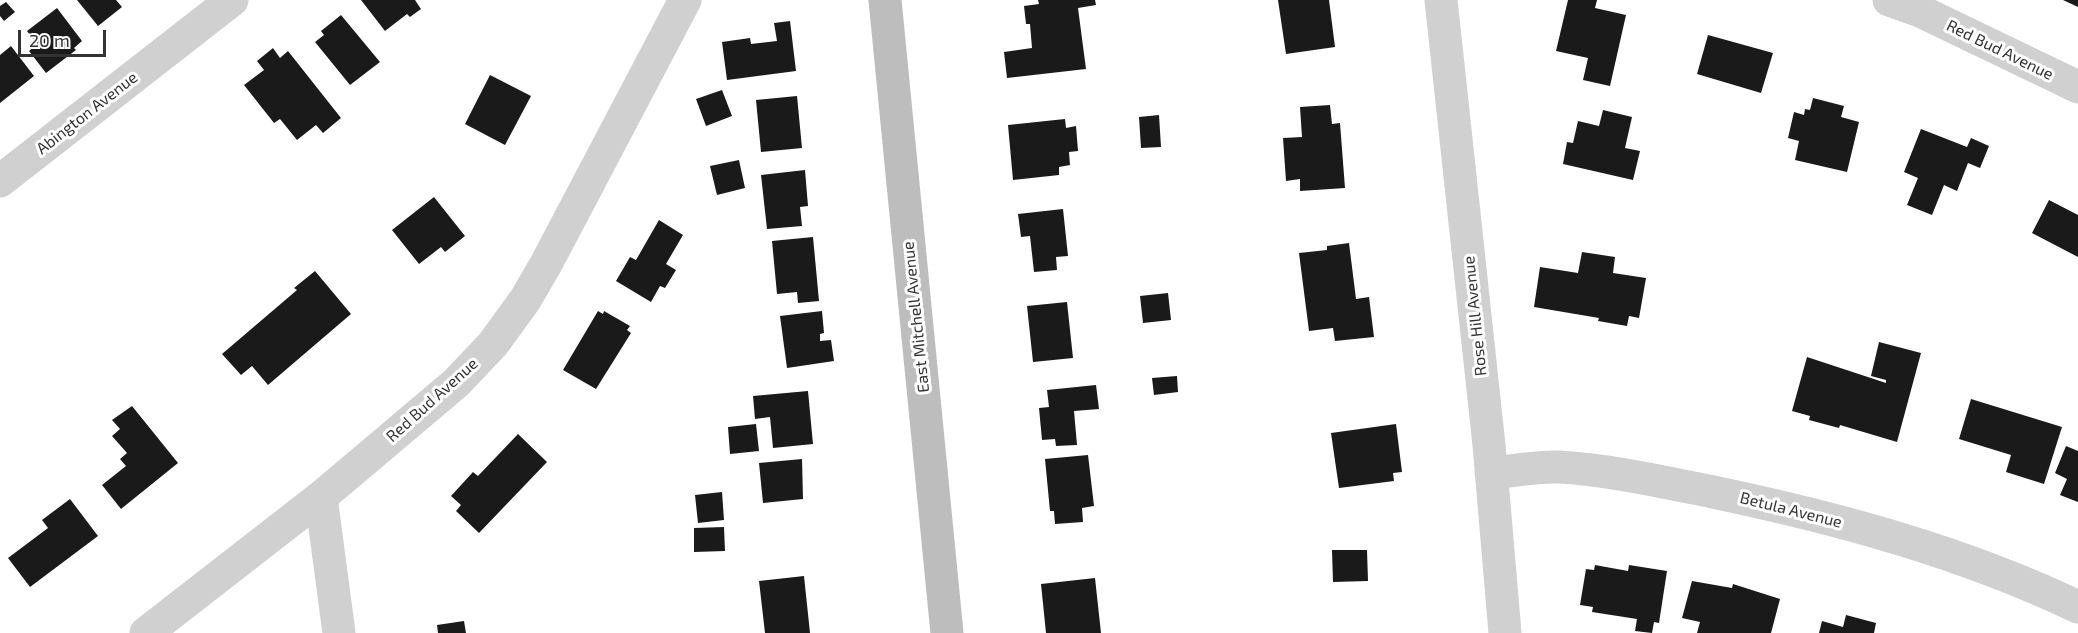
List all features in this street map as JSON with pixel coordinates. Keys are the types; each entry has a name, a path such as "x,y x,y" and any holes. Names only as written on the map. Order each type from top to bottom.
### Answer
{"street":[{"name":"Abington Avenue","path":"0,181 232,0"},
{"name":"Red Bud Avenue","path":"146,633 321,497 456,383 493,344 519,309 546,264 685,0"},
{"name":"East Mitchell Avenue","path":"885,0 947,633"},
{"name":"Rose Hill Avenue","path":"1441,0 1491,472 1505,633"},
{"name":"Red Bud Avenue","path":"1889,0 1922,5 2078,87"},
{"name":"Betula Avenue","path":"1491,472 1559,467 1666,482 1759,502 1864,528 1956,558 2078,607"},
{"path":"321,497 339,633"}],"building":[{"path":"77,0 116,0 122,7 98,26"},
{"path":"361,0 415,0 421,9 410,17 407,14 385,31"},
{"path":"1038,0 1095,0 1096,5 1078,8 1086,69 1007,78 1004,52 1032,48 1030,24 1026,24 1024,6 1039,4"},
{"path":"1278,0 1329,0 1335,47 1286,54"},
{"path":"1568,0 1597,0 1595,8 1626,15 1610,86 1583,80 1588,58 1556,51"},
{"path":"2063,0 2078,0 2078,7"},
{"path":"6,2 15,12 4,21 0,16 0,6"},
{"path":"57,8 82,41 74,48 76,50 46,73 29,51 37,44 27,31"},
{"path":"341,15 380,62 350,85 315,42 324,35 321,31"},
{"path":"790,21 796,71 727,80 722,42 750,38 751,44 777,41 774,23"},
{"path":"1708,35 1773,53 1761,93 1697,74"},
{"path":"11,46 34,76 0,103 0,55"},
{"path":"273,48 280,58 288,51 341,118 323,133 316,125 297,140 280,119 274,123 244,85 264,70 257,61"},
{"path":"490,75 531,96 505,145 465,124"},
{"path":"722,90 732,116 706,126 696,99"},
{"path":"797,96 802,148 761,152 756,100"},
{"path":"1813,98 1844,106 1841,117 1859,122 1847,172 1795,160 1799,141 1788,138 1794,112 1804,115 1805,109 1810,110"},
{"path":"1330,105 1332,124 1340,123 1345,188 1300,191 1300,179 1286,181 1283,138 1302,137 1300,107"},
{"path":"1603,110 1632,117 1625,148 1640,151 1633,180 1563,164 1567,142 1573,143 1578,121 1599,126"},
{"path":"1159,115 1161,147 1141,148 1139,117"},
{"path":"1065,119 1066,128 1076,126 1078,151 1069,152 1070,165 1059,167 1059,175 1013,180 1008,125"},
{"path":"1921,129 1967,147 1971,138 1989,146 1980,168 1968,163 1957,191 1944,185 1932,215 1907,205 1918,178 1904,172"},
{"path":"739,160 745,188 717,195 710,166"},
{"path":"805,170 808,206 800,207 802,226 767,229 761,175"},
{"path":"434,197 465,236 445,252 441,247 419,264 392,230"},
{"path":"2049,200 2078,215 2078,257 2032,233"},
{"path":"1063,209 1068,256 1056,257 1057,270 1034,272 1030,236 1021,237 1018,214"},
{"path":"659,220 683,235 666,264 676,270 665,288 660,286 651,302 616,281 630,257 636,260"},
{"path":"813,237 819,301 798,303 797,292 777,294 772,241"},
{"path":"1349,243 1356,299 1369,297 1374,337 1335,341 1333,328 1309,331 1299,253 1327,250 1327,246"},
{"path":"1582,252 1615,257 1613,273 1646,278 1639,318 1629,316 1627,326 1598,321 1599,318 1534,307 1540,267 1578,273"},
{"path":"315,271 351,314 268,385 252,366 241,375 222,354 297,290 294,288"},
{"path":"1168,293 1171,320 1143,323 1140,296"},
{"path":"1067,302 1073,358 1033,362 1027,306"},
{"path":"598,311 603,314 604,311 630,326 627,330 631,333 596,389 563,370"},
{"path":"822,311 824,333 820,334 820,341 831,340 834,361 787,368 780,316"},
{"path":"1879,342 1921,353 1897,442 1840,425 1839,428 1809,420 1810,416 1792,411 1807,357 1886,383 1886,380 1871,376"},
{"path":"1177,376 1178,392 1154,395 1152,378"},
{"path":"1096,385 1099,409 1074,411 1077,445 1056,446 1055,439 1042,440 1039,408 1049,407 1047,390"},
{"path":"808,391 813,444 773,448 770,417 755,419 753,396"},
{"path":"1971,399 2062,427 2044,484 2006,472 2011,455 1959,439"},
{"path":"132,406 178,463 121,509 102,485 126,466 120,459 127,453 112,436 120,429 112,420"},
{"path":"756,424 759,451 730,454 728,427"},
{"path":"1396,424 1402,472 1393,473 1394,481 1339,488 1331,433"},
{"path":"518,434 547,462 479,533 456,511 461,505 451,496 473,472 478,476"},
{"path":"2066,446 2078,451 2078,502 2060,495 2067,479 2055,473"},
{"path":"1088,455 1094,506 1082,508 1083,522 1055,524 1054,511 1050,511 1045,459"},
{"path":"802,459 803,499 763,503 759,463"},
{"path":"722,492 724,520 698,523 695,495"},
{"path":"70,499 98,536 30,587 8,558 48,528 42,520"},
{"path":"724,527 725,551 694,552 694,528"},
{"path":"1332,550 1367,550 1368,581 1333,582"},
{"path":"1595,565 1628,571 1629,565 1667,571 1659,623 1654,622 1652,633 1635,631 1637,619 1592,612 1593,607 1580,605 1586,569 1594,570"},
{"path":"804,576 810,633 765,633 759,581"},
{"path":"1095,578 1101,633 1046,633 1041,584"},
{"path":"1692,581 1732,588 1733,584 1780,599 1771,633 1697,633 1700,622 1682,618"},
{"path":"1846,615 1876,623 1874,633 1819,633 1822,621 1843,627"},
{"path":"464,621 466,633 438,633 437,625"}]}
